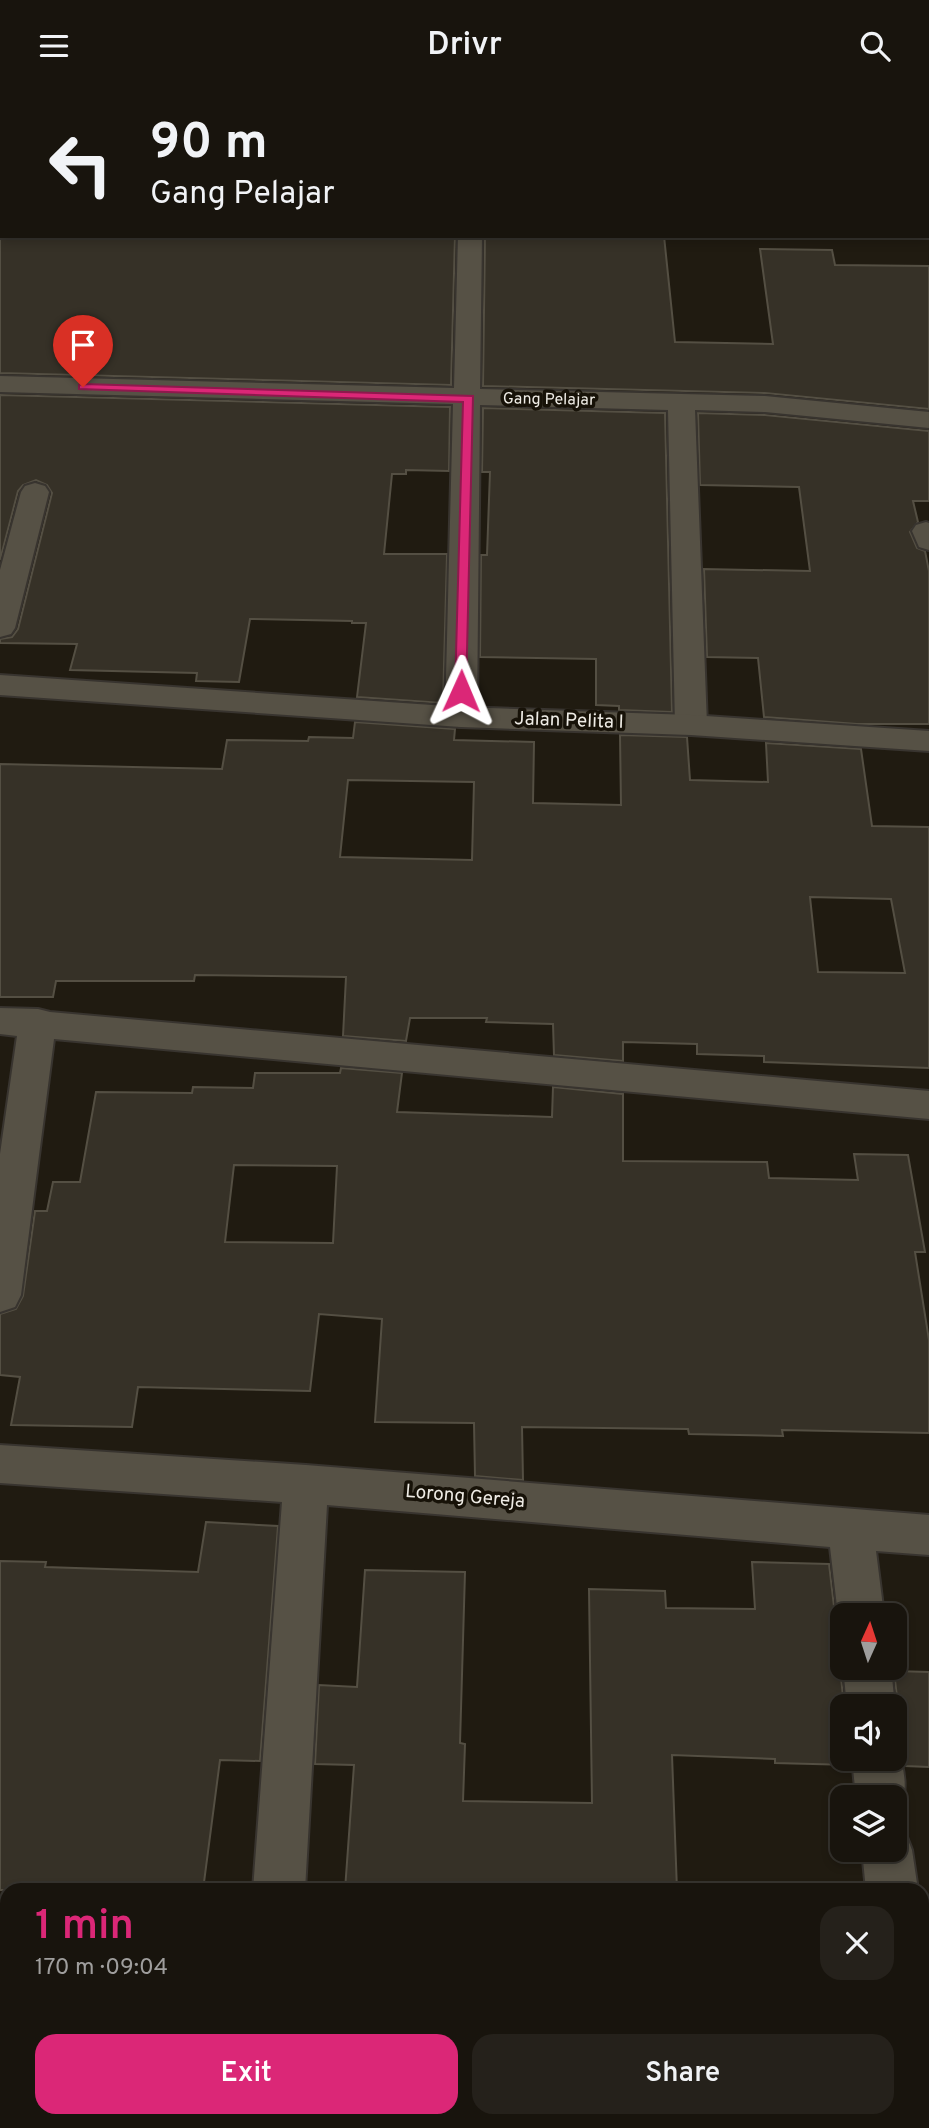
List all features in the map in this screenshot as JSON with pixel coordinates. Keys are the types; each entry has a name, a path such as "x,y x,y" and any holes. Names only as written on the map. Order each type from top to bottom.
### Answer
{"street":[{"path":"461,717 470,238"},
{"name":"Gang Pelajar","path":"0,384 469,399 765,404 929,420"},
{"path":"681,403 691,725"},
{"path":"0,628 35,492"},
{"name":"Jalan Pelita I","path":"0,685 461,717 691,725 929,741"},
{"path":"0,1021 38,1022 929,1105"},
{"path":"0,1295 38,1022"},
{"name":"Lorong Gereja","path":"0,1464 306,1484 929,1535"},
{"path":"279,1883 306,1484"},
{"path":"851,1528 860,1603"},
{"path":"888,1862 891,1883"}],"building":[{"path":"0,238 455,238 451,385 0,373"},
{"path":"485,238 664,238 675,342 773,344 760,249 832,250 835,265 929,266 929,409 765,393 483,386"},
{"path":"0,395 450,407 449,471 406,470 406,474 392,474 384,554 447,554 443,703 357,697 366,623 352,621 250,619 239,682 196,681 197,673 70,670 77,644 0,643 0,639 12,637 18,629 52,493 47,485 36,480 23,485 18,491 0,560"},
{"path":"483,408 665,413 672,712 619,710 619,706 596,705 596,659 480,657 481,555 487,555 490,472 482,472"},
{"path":"698,413 765,415 929,431 929,501 913,501 918,522 910,532 917,548 925,551 929,571 929,724 857,724 764,717 758,658 707,657 704,569 810,571 799,487 700,485"},
{"path":"355,722 455,729 454,740 534,742 533,803 621,805 620,735 687,737 690,780 768,782 766,743 861,749 872,826 929,827 929,1068 764,1062 764,1056 697,1054 697,1044 623,1042 623,1061 554,1055 553,1024 486,1022 487,1018 410,1018 406,1041 343,1036 346,977 195,975 194,981 56,981 53,997 0,997 0,764 222,769 227,740 308,741 309,737 353,738","holes":["348,780 474,782 472,860 340,857","810,897 891,899 905,973 818,972"]},
{"path":"341,1068 402,1073 397,1112 552,1117 553,1087 623,1094 623,1161 767,1162 769,1178 858,1180 854,1154 908,1155 925,1252 915,1252 929,1340 929,1433 782,1430 783,1436 689,1434 688,1429 522,1427 523,1480 475,1476 474,1423 375,1422 382,1319 319,1314 310,1391 138,1387 132,1427 11,1425 20,1377 0,1375 0,1314 16,1309 23,1296 35,1211 47,1211 53,1182 80,1182 96,1092 192,1093 193,1087 253,1088 255,1073 340,1073","holes":["234,1165 337,1166 333,1243 225,1242"]},
{"path":"206,1522 278,1526 260,1761 220,1760 204,1883 0,1883 0,1561 46,1562 45,1567 198,1572"},
{"path":"752,1562 829,1564 834,1603 830,1603 830,1680 841,1680 843,1694 830,1694 830,1764 775,1763 775,1759 672,1755 677,1883 346,1883 354,1765 315,1764 319,1685 357,1687 365,1570 465,1572 460,1743 465,1744 463,1801 592,1803 589,1589 665,1591 666,1608 755,1609"},
{"path":"907,1671 929,1672 929,1767 907,1766 907,1694 897,1694 895,1680 907,1680"}],"route":[{"path":"83,387 469,399 461,691"}]}
